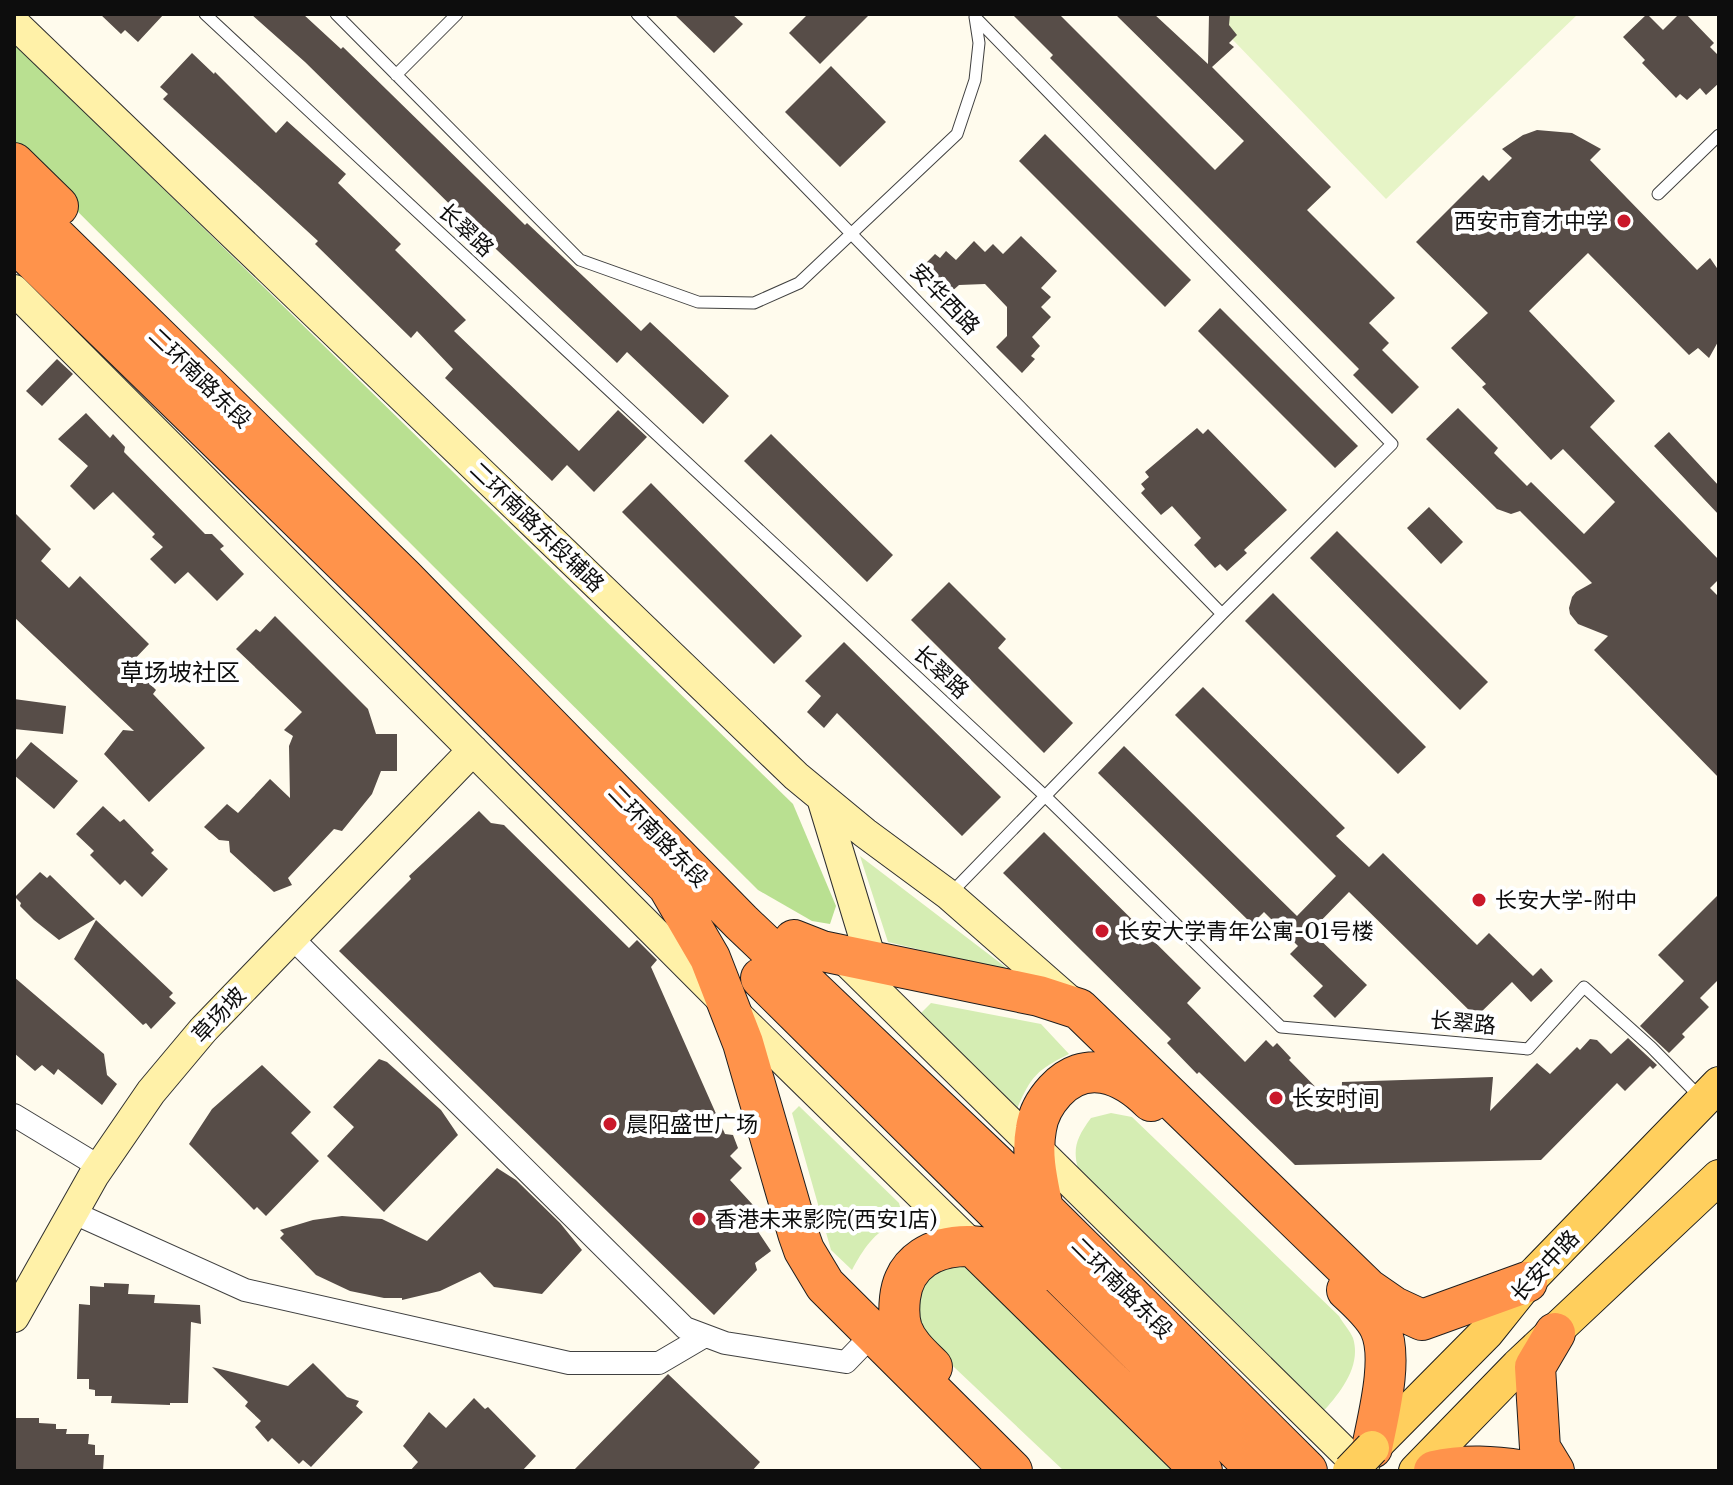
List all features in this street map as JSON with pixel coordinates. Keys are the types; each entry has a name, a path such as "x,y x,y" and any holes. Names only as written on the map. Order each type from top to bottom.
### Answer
{"highway":[{"path":"14,163 320,472 982,1129 1041,1201"},
{"name":"二环南路东段","path":"14,196 393,567 741,922 1041,1201 1307,1471"},
{"name":"二环南路东段","path":"14,241 381,599 1258,1471"},
{"path":"622,800 699,848"},
{"path":"668,886 710,958 730,1008 804,1250 825,1285 1012,1471"},
{"path":"794,940 864,970 1039,996 1079,1009 1368,1289 1394,1307 1422,1320 1527,1282"},
{"path":"1041,1201 1035,1131 1041,1107 1067,1079 1082,1073 1102,1072 1120,1078 1143,1093 1358,1301 1381,1329 1385,1360 1383,1389 1362,1463"},
{"path":"973,1246 1202,1471"},
{"path":"1038,1471 912,1347 901,1327 899,1305 902,1282 913,1265 938,1250 973,1246 1025,1260 1062,1277"},
{"path":"1554,1471 1540,1448 1535,1367 1555,1333"},
{"path":"1434,1471 1470,1466 1525,1471"}],"main road":[{"name":"二环南路东段辅路","path":"14,23 773,754 865,833 949,895 1079,1009"},
{"path":"14,290 730,1008 973,1246"},
{"name":"草场坡","path":"14,1317 100,1167 151,1092 203,1030 473,750"},
{"path":"822,798 864,970 1035,1148 1362,1463"},
{"name":"长安中路","path":"1362,1463 1487,1332 1527,1282 1711,1092"},
{"path":"1416,1471 1518,1366 1719,1177"}],"street":[{"path":"292,938 685,1328 725,1343 846,1362 873,1334"},
{"path":"14,1115 100,1167"},
{"path":"74,1213 245,1290 569,1363 659,1363 705,1336"}],"lane":[{"name":"长翠路","path":"205,14 1045,796 1281,1027 1528,1049 1584,987 1651,1047 1711,1092"},
{"path":"336,14 580,260 698,302 754,303 799,283 957,134 975,80 979,43 975,16"},
{"path":"396,75 457,14"},
{"name":"安华西路","path":"637,14 853,232 1222,614"},
{"path":"949,895 1392,444 975,16"},
{"path":"1658,194 1719,135"}],"green space":[{"path":"1208,14 1578,14 1386,199"},
{"path":"14,43 793,804 836,906 830,924 812,921 758,890 14,148"},
{"path":"860,856 1012,972 888,942"},
{"path":"931,1003 1041,1024 1069,1054 1036,1075 1017,1109 919,1015"},
{"path":"799,1106 899,1203 902,1214 896,1224 875,1236 852,1270 831,1250 792,1113"},
{"path":"1111,1113 1132,1117 1339,1316 1353,1338 1354,1359 1342,1389 1322,1413 1082,1181 1076,1155 1078,1141 1091,1118"},
{"path":"964,1260 1180,1471 1064,1471 919,1334 918,1280"}],"building":[{"path":"100,14 164,14 138,42 125,30 121,34"},
{"path":"251,14 303,14 341,49 343,47 525,225 527,223 641,331 650,322 729,396 703,424 627,352 617,363 305,62"},
{"path":"674,14 732,14 743,24 714,53"},
{"path":"808,14 870,14 820,64 789,33"},
{"path":"1012,14 1059,14 1215,170 1244,141 1115,14 1154,14 1208,64 1209,14 1230,14 1229,25 1237,35 1229,43 1234,47 1212,67 1331,187 1307,210 1395,298 1369,323 1389,343 1382,350 1419,387 1392,414 1353,375 1359,369 1050,58 1053,55"},
{"path":"1647,14 1663,30 1679,14 1686,14 1714,43 1710,47 1719,56 1719,83 1706,95 1700,88 1687,100 1680,94 1676,98 1642,63 1645,60 1623,37"},
{"path":"192,53 276,133 287,121 346,174 338,183 401,244 395,250 466,320 454,331 579,451 618,410 647,437 594,492 567,465 552,481 445,378 453,369 417,331 411,338 315,244 318,241 163,99 168,94 160,87"},
{"path":"831,66 886,122 840,167 785,112"},
{"path":"1537,130 1572,133 1601,149 1590,160 1697,270 1710,258 1719,271 1719,340 1709,358 1698,348 1689,355 1588,253 1529,311 1615,401 1590,427 1719,560 1719,579 1710,588 1719,597 1719,778 1594,650 1608,636 1578,624 1570,614 1572,597 1592,583 1520,511 1511,514 1497,509 1426,439 1458,408 1498,448 1494,453 1527,486 1531,482 1584,534 1615,502 1563,449 1551,460 1482,387 1486,384 1451,348 1488,313 1416,242 1483,175 1489,181 1512,158 1502,149"},
{"path":"1045,134 1191,280 1165,307 1019,161"},
{"path":"1021,236 1057,271 1041,288 1051,297 1041,307 1051,317 1032,337 1040,346 1031,356 1035,359 1022,373 996,347 1007,336 1007,307 985,284 959,285 950,293 922,267 935,254 940,258 946,251 956,260 974,241 985,252 993,244 1003,254"},
{"path":"1220,308 1358,446 1335,468 1198,331"},
{"path":"57,359 73,374 42,406 26,391"},
{"path":"86,413 110,438 113,434 125,447 124,452 205,534 212,534 224,546 220,549 244,574 217,601 188,572 175,584 150,559 163,547 152,537 155,534 113,492 94,510 70,486 88,466 58,439"},
{"path":"1197,428 1203,434 1208,429 1287,510 1244,550 1247,553 1227,571 1220,564 1215,568 1194,545 1201,538 1172,506 1161,515 1141,493 1145,489 1141,484 1149,477 1145,472"},
{"path":"1669,432 1719,486 1719,515 1654,446"},
{"path":"771,434 893,555 867,582 744,461"},
{"path":"651,483 802,636 774,664 622,512"},
{"path":"1429,507 1463,542 1441,564 1407,528"},
{"path":"14,512 51,549 41,561 69,588 80,576 149,644 130,664 156,690 153,694 205,748 149,802 104,754 123,730 134,731 14,617"},
{"path":"1337,531 1488,682 1460,710 1310,558"},
{"path":"949,582 1006,639 998,648 1073,723 1044,753 911,620"},
{"path":"1273,593 1426,747 1398,774 1245,621"},
{"path":"275,616 368,709 376,734 397,734 397,771 381,771 372,794 342,831 334,829 288,878 292,885 274,892 230,852 229,841 219,840 204,827 227,804 238,813 270,779 290,798 289,746 293,736 284,730 302,712 236,649 256,629 260,632"},
{"path":"844,642 1001,797 962,836 837,713 824,728 807,712 821,696 805,681"},
{"path":"1203,687 1345,828 1336,836 1369,867 1383,853 1477,945 1489,933 1533,976 1541,968 1553,981 1531,1002 1512,982 1476,1017 1349,892 1311,931 1367,985 1335,1018 1313,996 1323,986 1290,954 1298,946 1264,912 1252,924 1098,773 1124,746 1297,916 1336,876 1175,715"},
{"path":"14,699 66,706 63,734 14,729"},
{"path":"31,742 78,781 54,809 14,775 14,762"},
{"path":"103,806 120,822 124,819 168,869 142,897 125,880 120,885 90,855 94,851 76,834"},
{"name":"晨阳盛世广场","path":"479,811 491,823 504,825 629,948 637,940 657,960 651,967 725,1134 733,1135 738,1148 730,1156 742,1168 730,1180 753,1205 747,1211 771,1251 755,1263 757,1270 714,1315 339,951 411,879 409,876"},
{"name":"长安时间","path":"1044,832 1201,988 1187,1003 1245,1062 1266,1040 1273,1047 1277,1043 1291,1058 1289,1060 1341,1113 1342,1082 1493,1077 1490,1111 1537,1063 1550,1074 1577,1047 1580,1050 1590,1039 1597,1040 1611,1054 1628,1038 1657,1065 1653,1069 1650,1066 1625,1091 1617,1083 1541,1160 1295,1165 1199,1072 1197,1074 1167,1043 1171,1039 1003,873"},
{"path":"40,872 47,878 50,875 95,919 59,940 34,920 15,897"},
{"path":"1719,894 1719,979 1700,998 1709,1007 1682,1034 1685,1037 1669,1053 1640,1026 1684,981 1658,955"},
{"path":"96,920 173,993 169,997 176,1003 151,1029 146,1023 143,1025 74,959"},
{"path":"14,977 104,1054 107,1075 117,1084 102,1105 58,1069 54,1075 42,1065 35,1071 14,1053"},
{"path":"379,1059 387,1062 441,1110 458,1135 384,1212 327,1156 354,1127 333,1107"},
{"path":"262,1065 311,1112 291,1133 319,1161 266,1216 257,1207 254,1210 189,1144 212,1109"},
{"path":"497,1168 516,1180 560,1223 582,1250 542,1294 494,1287 480,1272 440,1291 402,1300 350,1291 316,1275 280,1238 284,1234 280,1230 313,1220 342,1216 382,1219 427,1241"},
{"path":"104,1283 129,1284 128,1294 155,1295 154,1303 200,1305 201,1324 191,1322 188,1403 111,1403 112,1396 95,1396 95,1390 89,1389 89,1379 77,1379 79,1304 90,1305 90,1286 104,1287"},
{"path":"313,1363 347,1397 359,1401 356,1406 363,1412 311,1467 303,1460 299,1464 272,1438 268,1442 255,1427 261,1421 245,1406 248,1402 212,1367 288,1386"},
{"path":"668,1374 760,1462 752,1471 573,1471"},
{"path":"474,1398 485,1409 488,1407 536,1456 522,1471 410,1471 418,1462 403,1446 429,1412 446,1428"},
{"path":"14,1418 39,1418 39,1423 56,1424 56,1429 67,1429 66,1434 89,1434 88,1444 95,1445 95,1455 104,1455 103,1471 14,1471"}],"place":[{"name":"西安市育才中学","path":"1624,221"},
{"name":"长安大学-附中","path":"1479,900"},
{"name":"长安大学青年公寓-01号楼","path":"1102,931"},
{"name":"长安时间","path":"1276,1098"},
{"name":"晨阳盛世广场","path":"610,1124"},
{"name":"香港未来影院(西安1店)","path":"699,1219"}],"district":[{"name":"草场坡社区","path":"180,672"}]}
